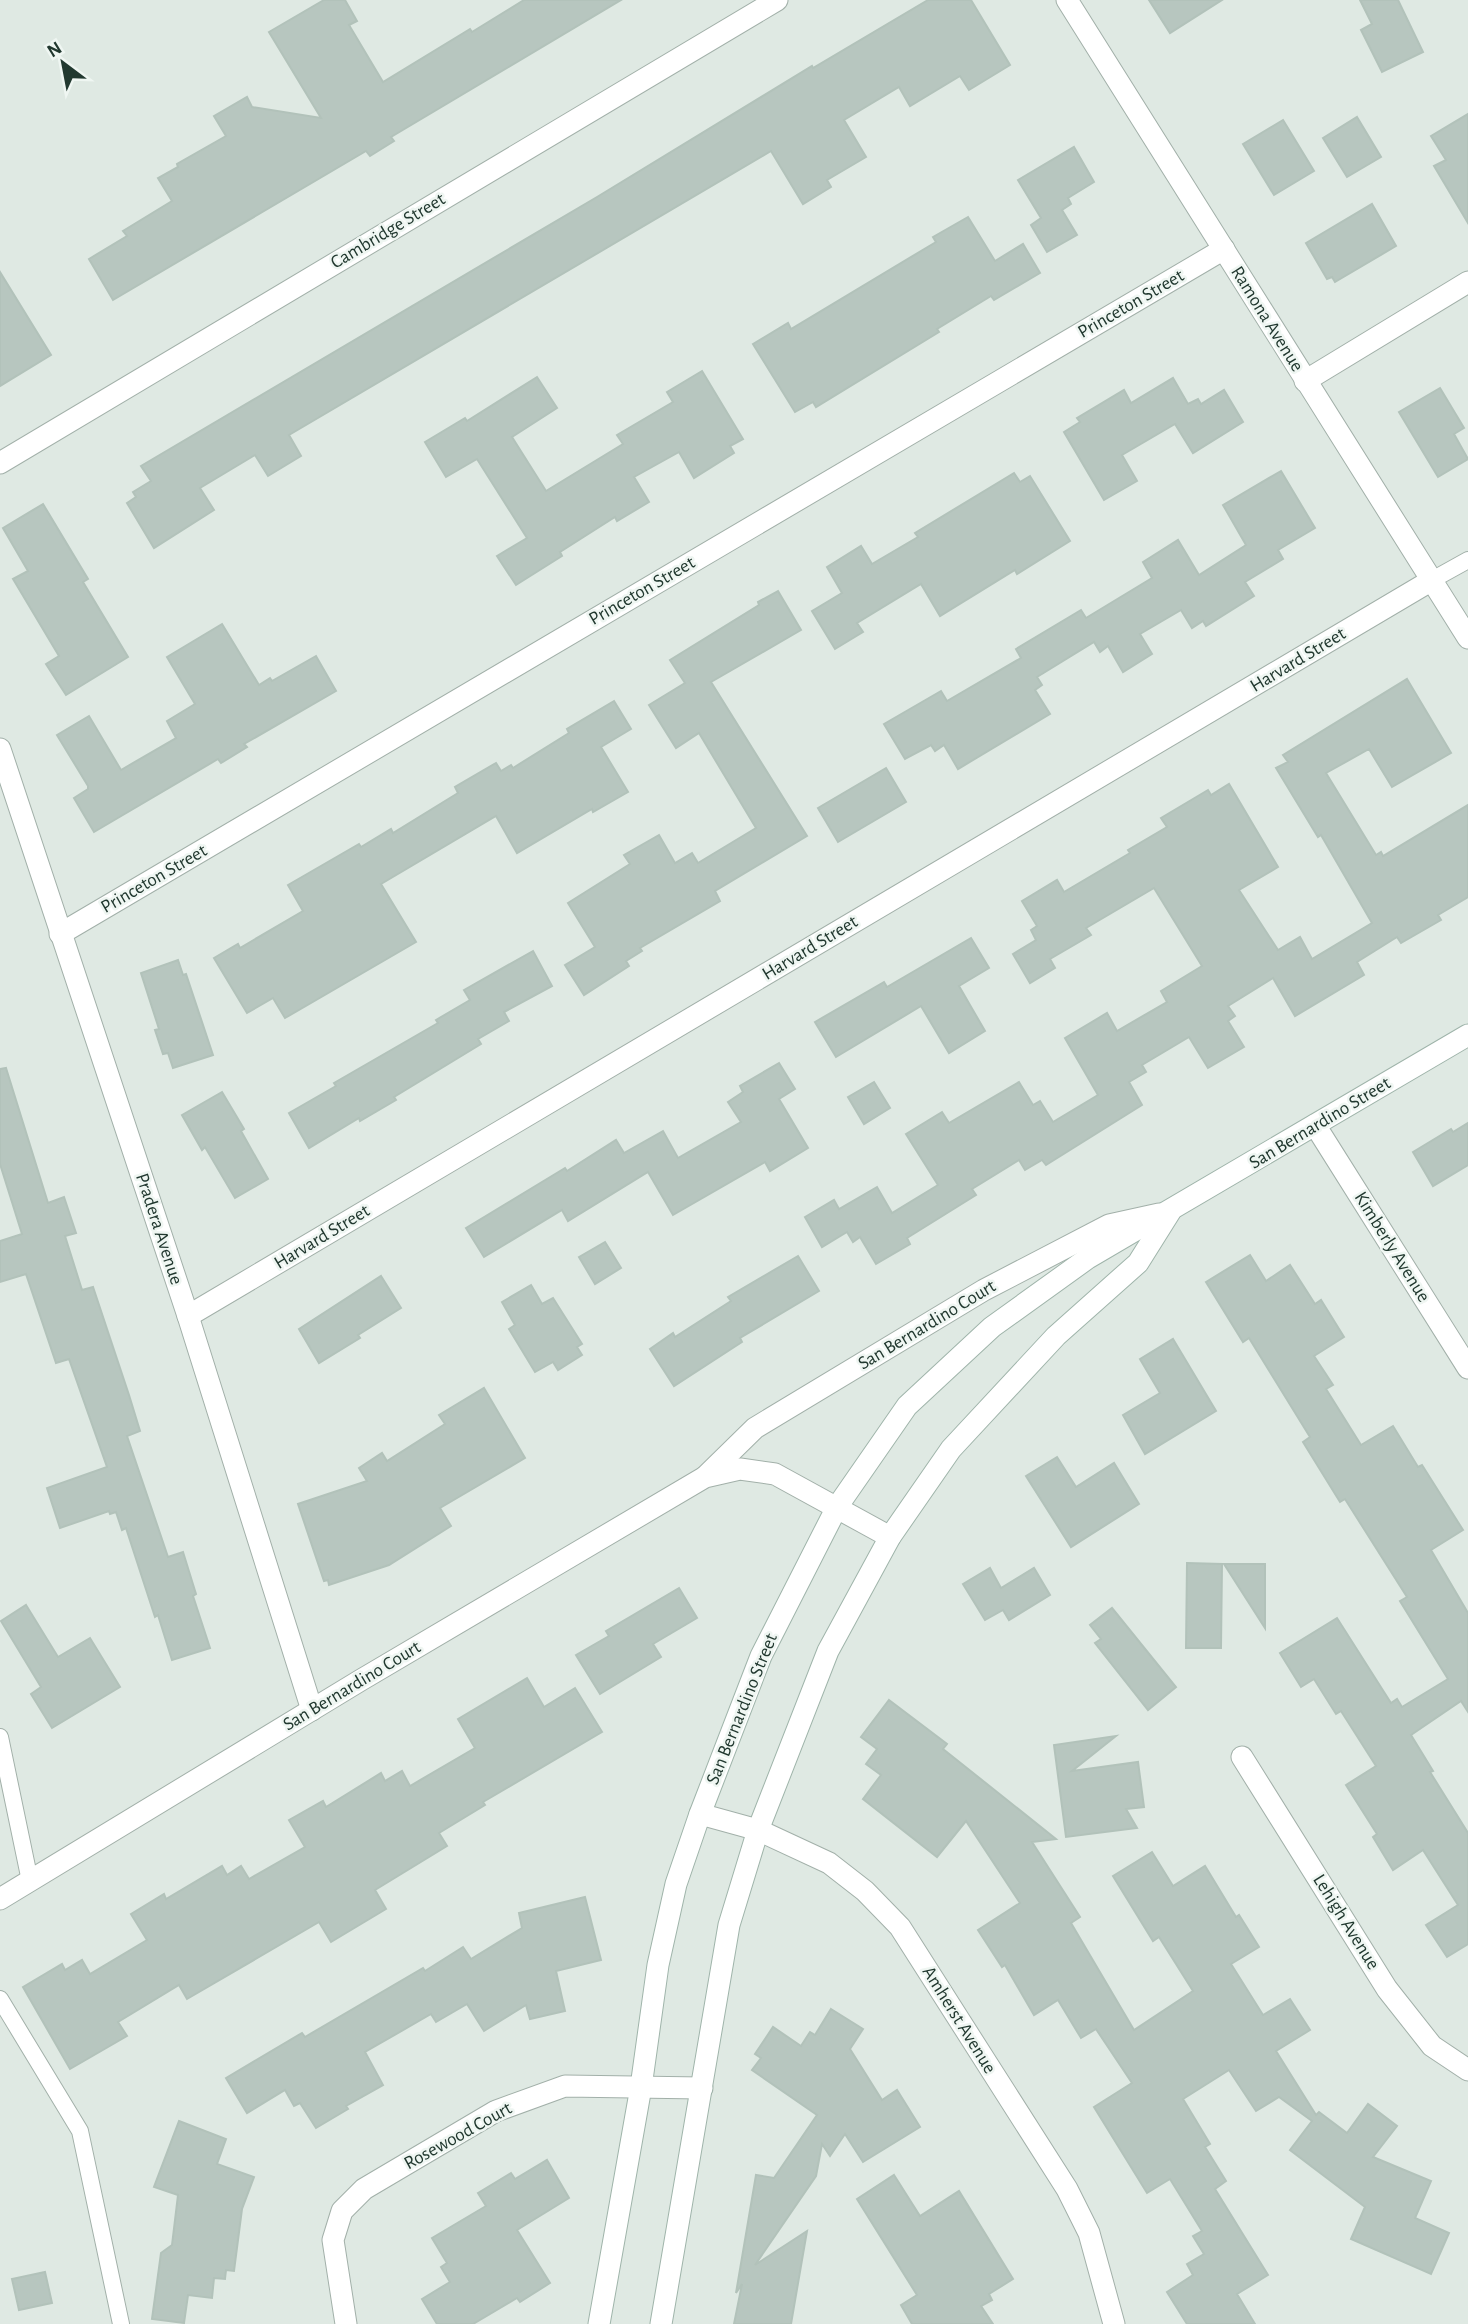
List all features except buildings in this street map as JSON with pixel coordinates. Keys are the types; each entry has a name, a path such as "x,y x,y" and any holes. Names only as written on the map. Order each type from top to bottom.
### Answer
{"street":[{"name":"Cambridge Street","path":"0,463 777,0"},
{"name":"Ramona Avenue","path":"1067,0 1468,638"},
{"name":"Princeton Street","path":"60,934 1224,249"},
{"path":"1305,381 1468,282"},
{"name":"Harvard Street","path":"188,1317 1432,580"},
{"name":"Pradera Avenue","path":"2,763 188,1317 312,1710"},
{"name":"San Bernardino Street","path":"599,2324 641,2087 658,1965 676,1884 761,1656 837,1507 907,1406 992,1327 1088,1258 1468,1035"},
{"name":"Kimberly Avenue","path":"1315,1125 1468,1368"},
{"name":"San Bernardino Street","path":"661,2324 729,1925 758,1830 828,1651 890,1536 951,1449 1056,1336 1138,1263 1171,1211"},
{"name":"San Bernardino Court","path":"0,1899 312,1710 705,1478 755,1428 984,1290 1110,1225 1171,1211"},
{"name":"San Bernardino Court","path":"705,1478 740,1469 775,1474 890,1536"},
{"name":"Lehigh Avenue","path":"1242,1757 1387,1989 1432,2046 1468,2070"},
{"name":"Amherst Avenue","path":"700,1814 758,1830 829,1863 865,1891 900,1927 1067,2189 1089,2233 1114,2324"},
{"name":"Rosewood Court","path":"346,2324 333,2240 342,2211 364,2189 496,2111 565,2086 702,2088"}],"lane":[{"path":"1432,580 1468,560"},
{"path":"0,1737 30,1881"},
{"path":"0,1999 80,2131 121,2324"}]}
